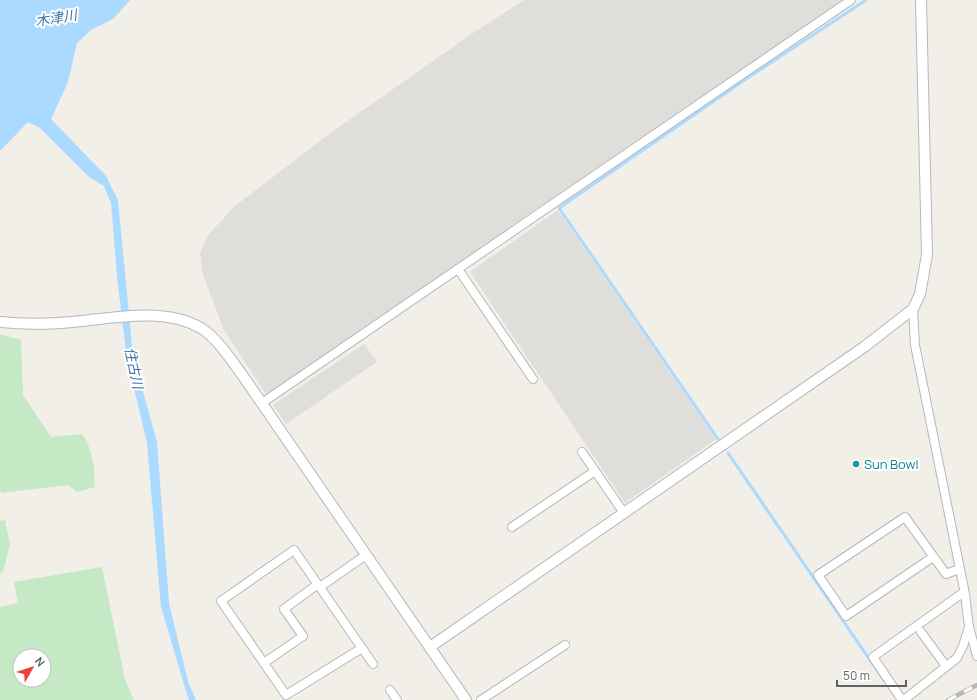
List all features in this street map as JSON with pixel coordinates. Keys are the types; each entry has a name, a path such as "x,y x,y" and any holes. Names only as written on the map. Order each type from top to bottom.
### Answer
{"street":[{"path":"262,403 851,0"},
{"path":"921,0 927,255 920,294 913,309 914,345 964,592 969,627 975,638 977,657"},
{"path":"458,270 533,379"},
{"path":"430,647 858,351 913,309"},
{"path":"0,322 22,324 81,321 101,318 162,316 186,321 203,329 223,349 262,403 466,700"},
{"path":"582,452 624,513"},
{"path":"512,527 595,471"},
{"path":"933,557 846,616 818,575 905,517 946,574 959,569"},
{"path":"362,648 286,695 221,601 294,550 362,648 373,664"},
{"path":"264,663 303,636 284,609 366,555"},
{"path":"964,592 874,657 903,700 957,658 963,646 969,627"},
{"path":"921,632 946,666"},
{"path":"481,700 565,645"},
{"path":"963,646 977,657"},
{"path":"390,690 397,700"}],"shaded area":[{"path":"524,0 844,0 266,394 224,330 203,275 200,253 208,235 235,206 332,132 473,33"},
{"path":"558,210 716,439 625,503 470,272"},
{"path":"364,344 377,362 286,424 273,405"}],"green space":[{"path":"0,334 21,340 23,395 51,437 82,434 91,453 94,466 95,487 77,492 68,485 1,493"},
{"path":"5,520 10,545 3,572 0,573 0,521"},
{"path":"102,567 125,680 134,700 0,700 0,607 18,603 14,582"}],"water":[{"path":"0,0 130,0 113,19 91,30 77,43 68,82 51,119 106,176 118,200 133,356 157,442 169,603 188,682 196,700 189,700 161,607 147,443 127,359 117,277 111,203 104,186 89,177 40,128 28,122 0,151"}],"waterway":[{"path":"718,439 559,208 746,79 866,0"},
{"path":"728,453 885,682"}],"railway":[{"path":"948,700 977,685"}],"place":[{"name":"Sun Bowl","path":"856,464"}],"water label":[{"name":"木津川","path":"56,18"},
{"name":"住古川","path":"134,368"}]}
